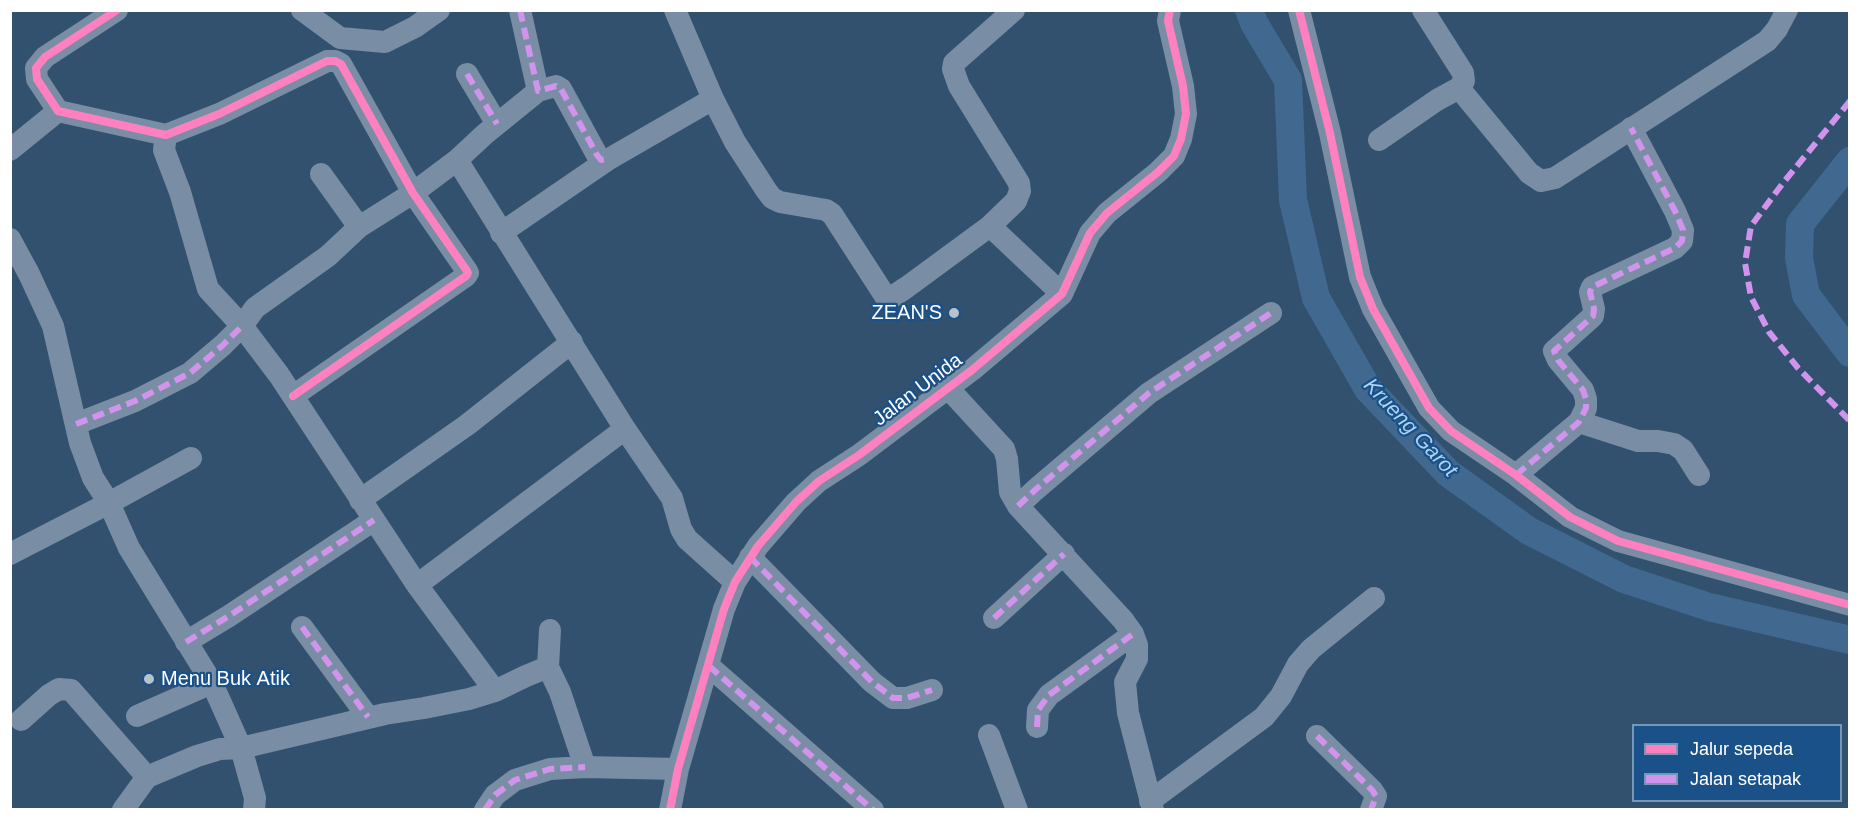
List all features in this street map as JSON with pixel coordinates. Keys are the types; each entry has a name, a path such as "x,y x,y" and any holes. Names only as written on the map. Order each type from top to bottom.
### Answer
{"street":[{"path":"117,10 45,57 36,68 37,79 58,111 166,135 219,114 327,61 335,61 341,64 413,193 468,273 293,396"},
{"path":"302,10 340,38 386,42 415,27 439,10"},
{"path":"520,10 538,91"},
{"path":"675,10 713,99 735,142 772,198 780,202 826,210 832,214 885,296 889,298 990,226 1016,201 1020,191 1019,183 959,86 953,69 954,63 1014,10"},
{"name":"Jalan Unida","path":"670,810 678,769 724,609 735,582 750,557 775,524 819,481 859,455 994,352 1062,294 1090,233 1107,213 1158,172 1174,156 1181,139 1186,114 1168,21 1170,10"},
{"path":"1299,10 1330,133 1360,277 1373,309 1429,408 1451,432 1516,475 1570,517 1618,541 1850,605"},
{"path":"1379,140 1437,100 1459,88 1464,81 1463,73 1423,10"},
{"path":"1459,88 1529,173 1541,181 1555,178 1767,41 1777,29 1787,10"},
{"path":"335,61 340,38"},
{"path":"467,74 496,124"},
{"path":"76,424 135,401 190,373 224,345 255,308 328,256 358,227 413,193 457,160 496,124 538,91 556,86 561,89 597,155 601,160 609,159"},
{"path":"501,233 609,159 713,99"},
{"path":"10,150 58,111"},
{"path":"1516,475 1579,422 1586,408 1583,390 1554,354 1555,348 1593,316 1594,309 1590,292 1592,287 1675,248 1682,241 1683,230 1675,211 1631,128"},
{"path":"166,135 164,150 180,192 208,289 242,326 293,396 417,585 495,691"},
{"path":"457,160 625,429 672,498 681,529 687,539 735,582"},
{"path":"321,174 358,227"},
{"path":"990,226 1062,294"},
{"path":"10,239 53,326 80,443 93,478 109,503 129,548 212,683 241,748 255,798 254,810"},
{"path":"1018,506 1149,393 1271,313"},
{"path":"360,500 467,425 572,342"},
{"path":"947,387 1004,449 1010,492 1018,506 1124,620 1133,634 1137,645 1137,659 1125,682 1128,713 1151,805 1264,717 1281,696 1298,664 1311,649 1374,598"},
{"path":"1579,422 1638,441 1674,444 1683,450 1699,475"},
{"path":"417,585 625,429"},
{"path":"10,554 191,458"},
{"path":"186,642 230,616 374,520"},
{"path":"994,618 1064,554"},
{"path":"750,557 872,682 893,698 907,698 932,690"},
{"path":"302,627 368,717"},
{"path":"549,630 548,667 560,692 585,767"},
{"path":"1037,728 1038,710 1048,695 1133,634"},
{"path":"709,666 873,810"},
{"path":"123,810 147,777 220,749 241,748 368,717 424,708 495,691 548,667"},
{"path":"137,716 212,683"},
{"path":"21,720 59,689 71,690 147,777"},
{"path":"989,735 1017,810"},
{"path":"1317,736 1372,790 1376,796 1371,810"},
{"path":"485,810 495,795 515,780 550,768 678,769"}],"waterway":[{"name":"Krueng Garot","path":"1249,10 1254,23 1288,80 1293,200 1316,298 1368,389 1448,473 1529,531 1624,579 1709,607 1850,640"},
{"name":"Krueng Garot","path":"1850,161 1800,224 1799,258 1806,295 1850,353"}],"marked path":[{"path":"520,10 538,91 556,86 561,89 597,155 601,160 609,159"},
{"path":"467,74 497,124"},
{"path":"1850,101 1751,226 1745,263 1751,297 1769,332 1798,368 1850,421"},
{"path":"1516,475 1579,422 1586,408 1583,390 1558,360 1554,351 1593,316 1594,309 1590,292 1592,287 1675,248 1682,241 1683,230 1675,211 1631,128"},
{"path":"1018,506 1149,393 1271,313"},
{"path":"76,424 135,401 190,373 242,326"},
{"path":"186,642 374,520"},
{"path":"994,618 1064,554"},
{"path":"750,557 872,682 893,698 907,698 932,690"},
{"path":"302,627 368,717"},
{"path":"1037,727 1038,710 1049,695 1133,634"},
{"path":"709,666 873,810"},
{"path":"1317,736 1372,790 1376,796 1371,810"},
{"path":"485,810 495,795 515,780 550,769 585,767"}],"cycle path":[{"path":"117,10 45,57 36,68 37,79 58,111 166,135 219,114 327,61 335,61 341,64 413,193 468,273 293,396"},
{"path":"670,810 678,769 724,609 735,582 758,546 796,502 819,481 859,455 972,370 1062,294 1090,233 1107,213 1158,172 1174,156 1181,139 1186,114 1183,86 1168,21 1170,10"},
{"path":"1299,10 1330,133 1360,277 1373,309 1429,408 1451,431 1516,475 1570,517 1618,541 1850,605"}],"place":[{"name":"ZEAN'S","path":"954,313"},
{"name":"Menu Buk Atik","path":"149,679"}]}
